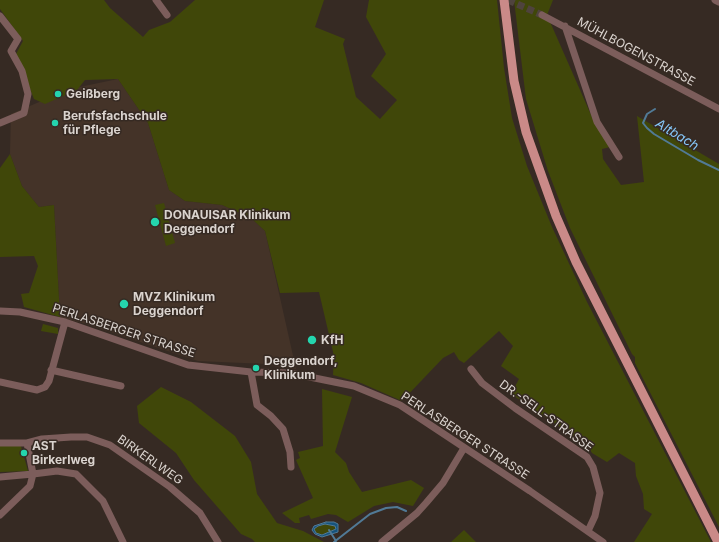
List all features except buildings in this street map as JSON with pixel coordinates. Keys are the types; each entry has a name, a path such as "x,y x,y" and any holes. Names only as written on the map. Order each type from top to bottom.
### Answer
{"main road":[{"path":"504,0 514,81 526,132 556,216 576,262 718,542"}],"street":[{"path":"156,0 167,15"},
{"path":"715,0 719,2"},
{"name":"MÜHLBOGENSTRASSE","path":"542,15 719,109"},
{"path":"0,16 18,39 11,51 22,71 28,94 24,113 0,123"},
{"path":"565,26 597,122 619,157"},
{"name":"PERLASBERGER STRASSE","path":"0,311 20,312 66,322 188,365 251,372 290,373 354,386 400,405 603,542"},
{"path":"0,382 37,390 45,387 49,381 66,322"},
{"path":"51,370 121,386"},
{"name":"DR.-SELL-STRASSE","path":"471,370 482,383 515,408 587,457 593,467 600,493 595,516 588,531"},
{"path":"251,372 257,405 271,416 283,429 290,452 291,467"},
{"name":"BIRKERLWEG","path":"0,443 27,443 42,439 76,437 93,439 110,445 170,487 200,513 218,542"},
{"path":"0,515 30,486 33,474 27,443"},
{"path":"382,542 417,513 443,483 464,448"},
{"path":"0,477 57,471 76,474 102,501 124,542"}],"shaded area":[{"name":"DONAUISAR Klinikum Deggendorf","path":"118,79 148,123 169,190 185,201 222,205 251,218 265,231 296,369 277,367 267,364 198,361 86,324 60,317 54,205 39,207 22,186 10,154 11,114 70,89"}],"green space":[{"path":"0,0 104,0 110,8 143,37 149,30 170,22 195,0 324,0 315,27 345,39 343,44 356,97 380,119 397,100 371,76 386,54 366,17 369,0 497,0 504,68 512,118 527,166 552,227 587,302 711,542 634,542 652,514 644,509 643,494 636,476 635,463 619,453 607,462 592,453 588,446 511,394 519,379 501,366 513,346 499,331 464,363 459,360 454,352 443,358 402,401 361,383 333,375 334,356 319,292 280,293 265,231 251,218 222,205 185,201 169,190 148,123 118,79 85,80 77,90 45,104 34,99 16,54 23,41 0,9"},
{"path":"514,0 553,0 547,15 595,124 610,147 602,149 603,159 621,185 644,182 637,116 719,164 719,527 635,363 635,357 632,354 570,228 548,171 526,99"},
{"path":"10,154 22,186 39,207 54,205 60,317 24,307 21,294 29,293 38,266 34,256 0,257 0,168"},
{"path":"164,203 175,243 166,246 155,205"},
{"path":"43,324 58,328 58,334 41,331"},
{"path":"161,387 191,402 235,436 251,462 257,494 277,523 303,531 324,542 255,542 241,534 194,480 176,453 139,423 137,406"},
{"path":"322,389 352,397 335,452 346,463 349,472 362,492 411,480 424,488 413,506 393,502 374,506 348,522 336,515 328,514 311,519 309,515 299,518 300,523 295,523 282,513 313,498 296,460 300,458 298,452 323,446"},
{"path":"0,446 21,446 28,471 0,472"},
{"path":"325,524 335,526 337,529 322,535 316,533 314,529"},
{"path":"464,530 476,542 451,542"}],"water":[{"path":"326,522 334,522 338,524 338,532 322,537 315,534 312,530 314,526","holes":["325,524 335,526 336,529 322,535 316,533 314,529"]}],"waterway":[{"name":"Altbach","path":"655,109 647,114 643,123 647,128 654,134 698,160 719,170"},
{"path":"334,542 370,514 386,508 397,507 406,511"},
{"path":"329,530 336,541"}],"tunnel":[{"path":"508,0 542,15"}],"place":[{"name":"Geißberg","path":"58,94"},
{"name":"Berufsfachschule für Pflege","path":"55,123"},
{"name":"DONAUISAR Klinikum Deggendorf","path":"155,222"},
{"name":"MVZ Klinikum Deggendorf","path":"124,304"},
{"name":"KfH","path":"312,340"},
{"name":"Deggendorf, Klinikum","path":"256,368"},
{"name":"AST Birkerlweg","path":"24,453"}]}
